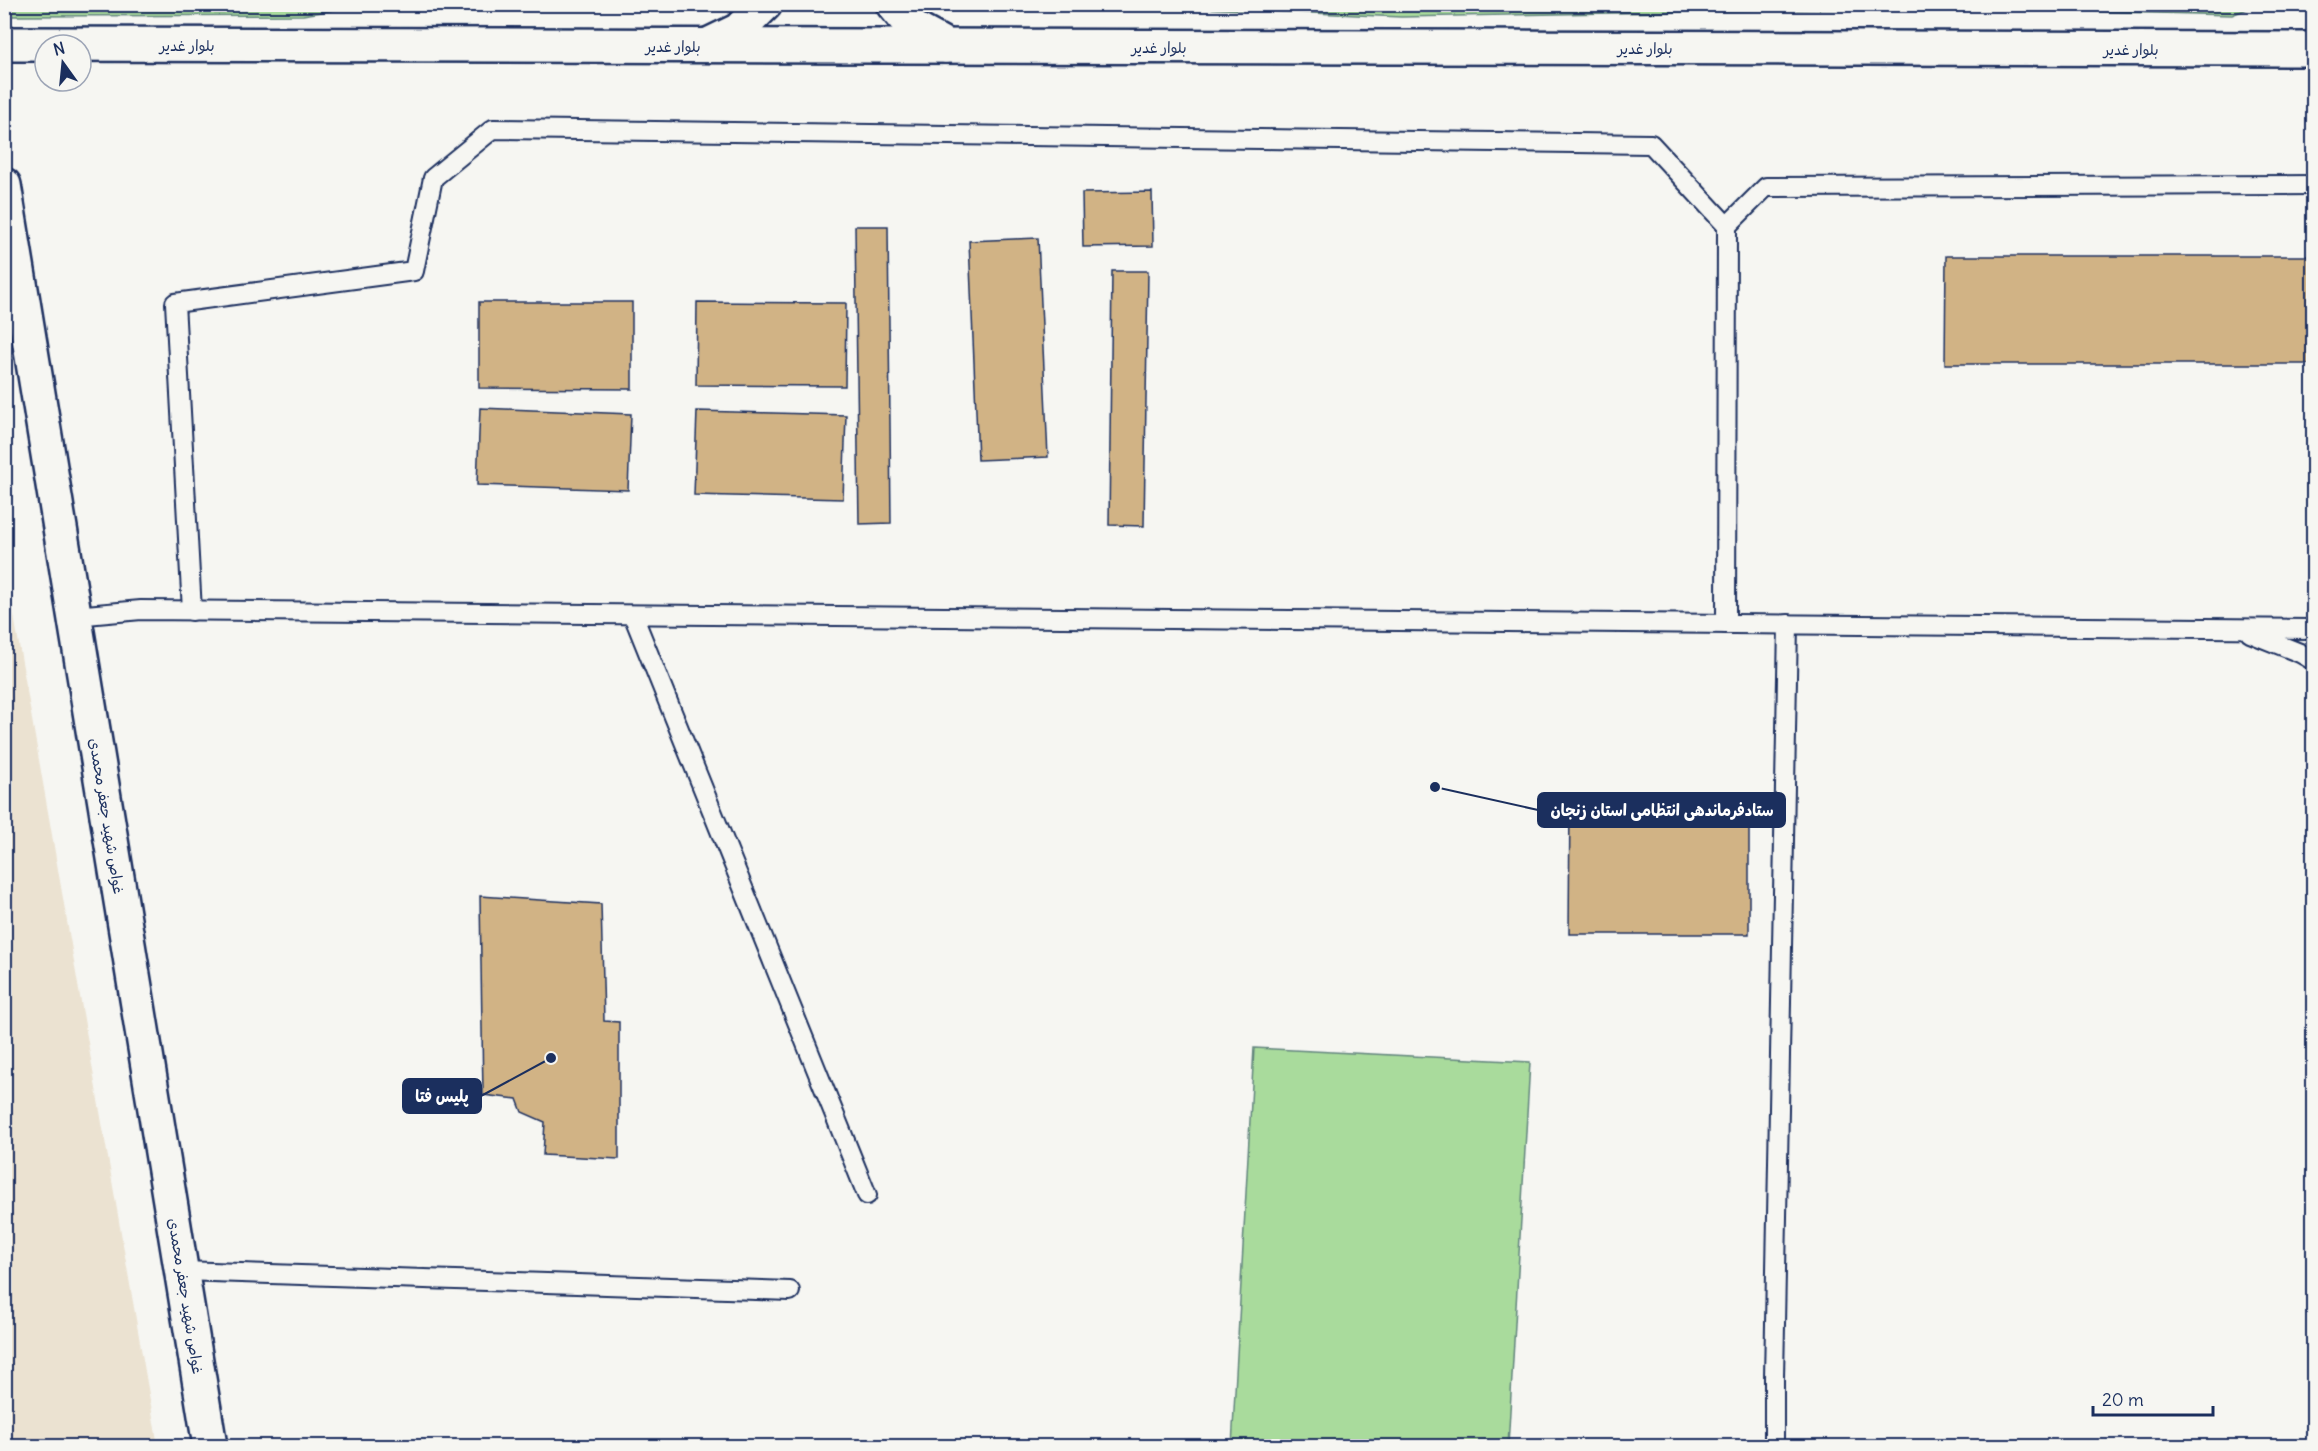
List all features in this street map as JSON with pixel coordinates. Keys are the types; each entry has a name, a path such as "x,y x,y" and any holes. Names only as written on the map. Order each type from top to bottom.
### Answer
{"main road":[{"path":"706,46 739,30 765,4"},
{"path":"893,4 913,28 946,46"},
{"name":"بلوار غدیر","path":"4,44 2313,49"},
{"name":"غواص شهید جعفر محمدی","path":"4,185 210,1446"}],"lane":[{"path":"192,611 175,303 414,271 433,178 493,129 1651,144 1727,226 1726,624"},
{"path":"1727,226 1766,187 2313,185"},
{"path":"75,616 141,610 2313,629"},
{"path":"633,615 867,1195"},
{"path":"1776,1446 1774,1443 1774,1378 1788,624"},
{"path":"2238,628 2300,653 2313,662"},
{"path":"182,1271 790,1291"}],"shaded area":[{"path":"5,564 158,1446 5,1446"}],"green space":[{"path":"4,5 367,5 303,15 5,16"},
{"path":"1137,5 2257,5 2232,15 1931,7 1401,17"},
{"path":"1254,1048 1530,1062 1508,1446 1232,1446"}],"building":[{"path":"1152,192 1153,246 1083,247 1082,193"},
{"path":"855,226 888,226 891,523 859,524"},
{"path":"1038,238 1048,457 978,460 969,241"},
{"path":"1946,256 2314,256 2314,364 1945,364"},
{"path":"1112,271 1148,271 1144,526 1109,525"},
{"path":"479,302 632,302 632,389 479,388"},
{"path":"697,302 846,303 845,386 696,385"},
{"path":"480,408 631,414 628,490 477,485"},
{"path":"697,411 846,415 843,499 694,495"},
{"path":"1570,799 1749,799 1749,934 1569,934"},
{"path":"480,896 601,904 604,1021 619,1022 619,1159 543,1155 545,1122 522,1112 517,1099 483,1095"}],"place":[{"name":"ستادفرماندهی انتظامی استان زنجان","path":"1435,787"},
{"name":"پلیس فتا","path":"551,1058"}]}
